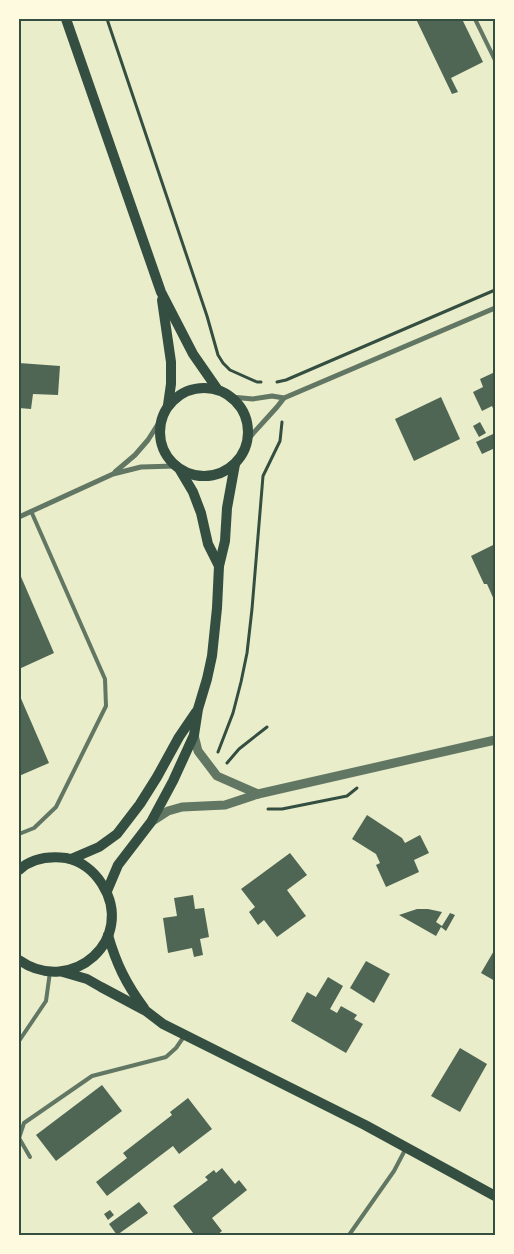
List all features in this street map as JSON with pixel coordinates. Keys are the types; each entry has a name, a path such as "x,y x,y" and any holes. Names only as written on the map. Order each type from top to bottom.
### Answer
{"main road":[{"path":"66,19 161,292 193,354 218,390"},
{"path":"161,292 171,362 171,384 168,405 160,422 159,434 167,457 193,492 208,544 219,566"},
{"path":"168,405 178,396 191,389 218,390 231,397 239,405 248,427 248,439 241,457 225,471 214,476 202,477 191,475 177,468"},
{"path":"107,891 118,865 150,822 173,781 194,734 198,709 212,656 219,566 225,541 227,508 235,464"},
{"path":"71,859 99,847 117,834 140,804 198,709"},
{"path":"19,870 24,865 39,858 55,857 71,859 86,866 98,877 107,891 112,920 108,935 101,948 91,960 77,968 63,972 50,972 34,969 19,960"},
{"path":"108,935 113,952 130,990 146,1011"},
{"path":"63,972 87,979 146,1011 163,1024 365,1124 495,1196"}],"street":[{"path":"231,397 253,399 272,396 284,398 495,308"},
{"path":"248,439 284,398"},
{"path":"113,474 135,455 160,422"},
{"path":"19,517 113,474 141,468 177,468"},
{"path":"194,734 198,751 217,776 258,794"},
{"path":"150,822 168,811 182,807 225,804 258,794 495,740"}],"lane":[{"path":"475,19 495,60"},
{"path":"19,834 34,828 56,807 106,706 105,678 32,511"},
{"path":"19,1041 46,1001 50,972"},
{"path":"30,1157 19,1138 24,1124 92,1076 166,1057 176,1048 185,1035"},
{"path":"349,1235 394,1171 406,1148"}],"path":[{"path":"107,19 207,316 218,355 230,370 256,382 266,383"},
{"path":"271,383 286,380 495,290"},
{"path":"209,767 223,742 241,682 247,653 252,609 263,476 280,441 282,420"},
{"path":"224,768 228,760 239,749 268,727"}],"building":[{"path":"416,19 462,19 483,62 451,78 458,92 452,94"},
{"path":"19,363 60,366 58,395 33,394 31,409 19,408"},
{"path":"495,372 495,413 492,406 482,411 473,392 483,387 480,379"},
{"path":"441,397 460,439 414,461 395,419"},
{"path":"480,422 486,433 479,437 473,426"},
{"path":"493,434 495,448 482,454 476,442"},
{"path":"495,544 495,602 471,556"},
{"path":"19,572 54,653 19,669"},
{"path":"19,694 49,763 19,776"},
{"path":"367,815 402,838 405,843 420,835 429,853 414,860 419,872 386,887 376,865 380,863 376,854 352,839"},
{"path":"290,853 307,875 287,890 306,916 277,937 264,920 258,925 249,912 255,907 241,889"},
{"path":"193,895 195,909 204,908 209,937 200,939 203,955 194,957 192,948 168,953 163,918 177,916 174,898"},
{"path":"417,909 442,912 436,922 442,926 450,913 455,915 446,931 441,927 436,936 399,915"},
{"path":"495,949 495,981 481,973"},
{"path":"366,961 390,974 374,1003 350,988"},
{"path":"328,977 343,986 330,1009 337,1013 341,1006 357,1015 354,1019 363,1024 346,1053 291,1021 307,992 316,997"},
{"path":"460,1048 487,1064 460,1112 431,1096"},
{"path":"102,1085 122,1111 56,1161 36,1135"},
{"path":"188,1098 212,1129 179,1154 173,1146 107,1196 96,1182 127,1158 123,1153 172,1115 170,1112"},
{"path":"222,1168 235,1184 239,1180 247,1190 212,1218 222,1231 217,1235 191,1235 193,1233 173,1206 208,1180 205,1177 214,1170 216,1173"},
{"path":"139,1202 148,1213 117,1235 109,1224"},
{"path":"110,1210 114,1215 108,1220 104,1214"}]}
